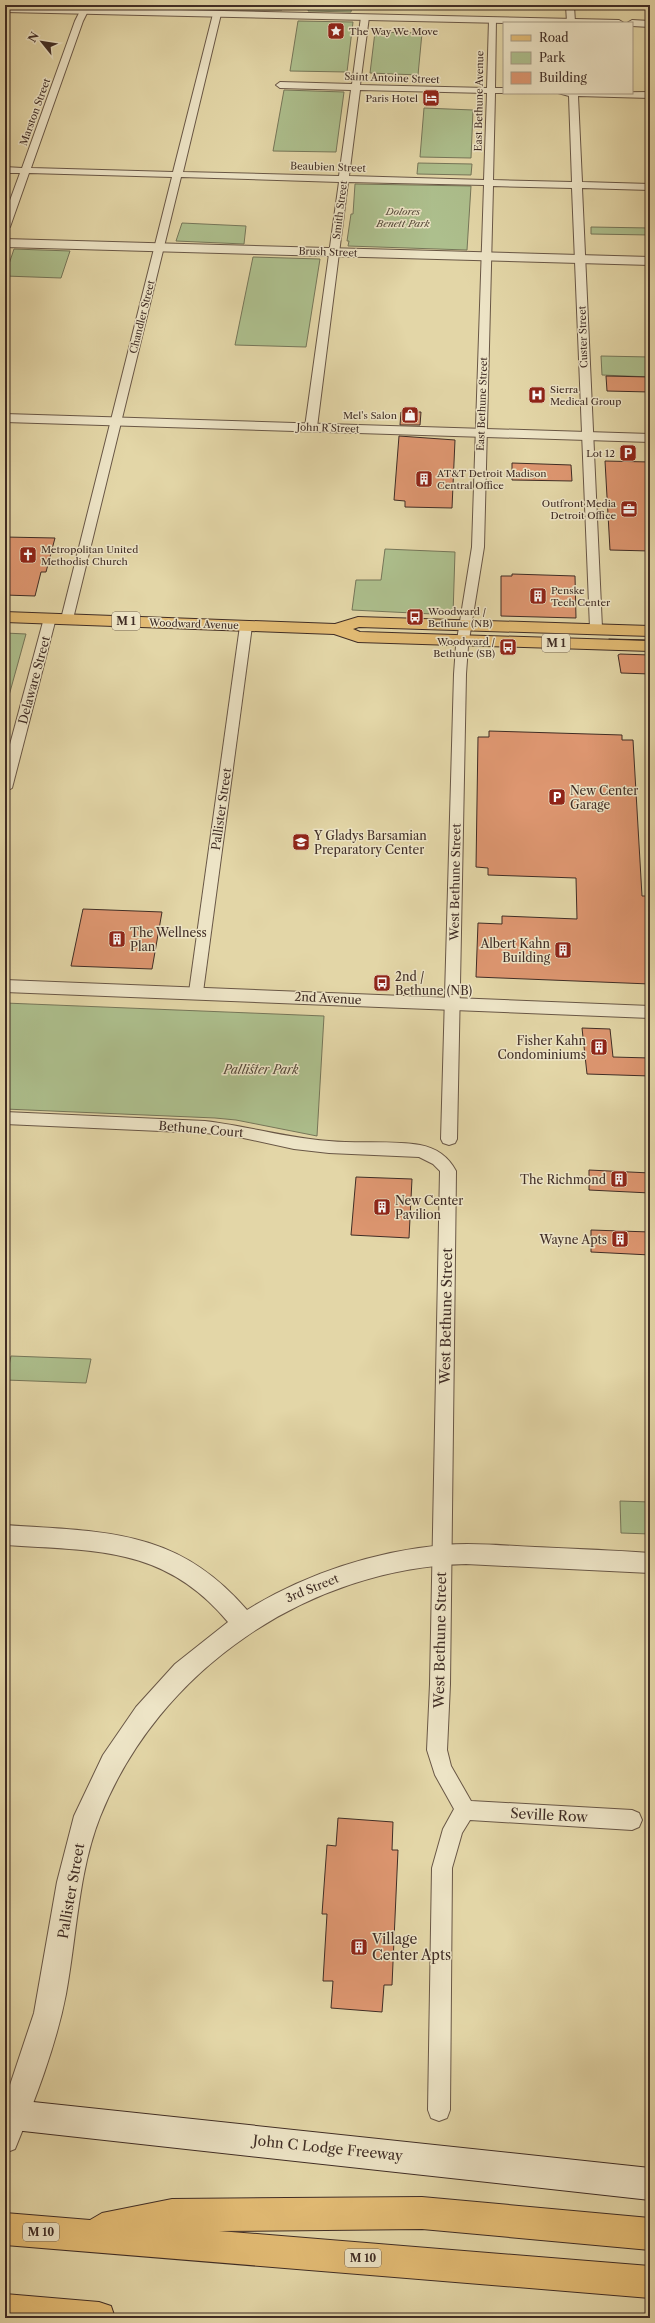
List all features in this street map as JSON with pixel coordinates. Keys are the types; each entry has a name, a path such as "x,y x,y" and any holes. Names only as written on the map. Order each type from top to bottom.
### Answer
{"main road":[{"name":"Woodward Avenue","path":"5,617 336,629 358,638 464,632 596,628 650,631"},
{"name":"Woodward Avenue","path":"464,632 650,646"},
{"name":"John C Lodge Freeway","path":"8,2122 650,2184"},
{"path":"76,2234 172,2215 422,2213 650,2234"},
{"name":"M 10","path":"5,2229 650,2282"},
{"path":"5,2310 99,2318"}],"street":[{"path":"294,16 296,5"},
{"path":"5,9 85,8 217,14 570,22 570,5"},
{"name":"Marston Street","path":"5,227 85,8"},
{"name":"Chandler Street","path":"59,619 116,421 217,14"},
{"name":"Smith Street","path":"311,427 365,17"},
{"name":"East Bethune Avenue","path":"488,182 493,20"},
{"path":"633,23 650,24"},
{"name":"Saint Antoine Street","path":"280,85 503,91"},
{"name":"Custer Street","path":"573,94 596,628"},
{"path":"612,94 650,95"},
{"name":"Beaubien Street","path":"5,170 650,187"},
{"name":"East Bethune Street","path":"464,632 478,548 488,182"},
{"name":"Brush Street","path":"5,243 650,261"},
{"name":"John R Street","path":"5,418 650,438"},
{"name":"Delaware Street","path":"5,788 59,619"},
{"name":"Pallister Street","path":"196,992 246,626"},
{"name":"West Bethune Street","path":"449,1139 458,725 464,632"},
{"name":"2nd Avenue","path":"5,986 196,992 453,1005 650,1012"},
{"name":"Bethune Court","path":"5,1118 219,1129 329,1147 420,1151 441,1161"},
{"name":"West Bethune Street","path":"441,1161 446,1166 449,1176 442,1555 436,1750 442,1768 465,1810"},
{"path":"5,1535 80,1539 119,1544 151,1553 178,1565 206,1584 243,1623"},
{"name":"3rd Street","path":"243,1623 280,1601 332,1579 390,1563 442,1555 486,1554 650,1563"},
{"name":"Pallister Street","path":"8,2122 51,1998 76,1853 87,1816 103,1781 145,1713 178,1677 243,1623"},
{"path":"439,2110 442,1868 453,1829 465,1810"},
{"name":"Seville Row","path":"465,1810 632,1820"}],"green space":[{"path":"150,5 233,5 232,9 150,7"},
{"path":"241,5 283,5 282,10 240,10"},
{"path":"309,5 352,5 351,12 308,11"},
{"path":"298,21 353,22 347,72 290,71"},
{"path":"375,32 422,33 418,75 370,73"},
{"path":"284,90 344,92 336,152 273,151"},
{"path":"424,108 473,110 471,158 420,157"},
{"path":"418,163 472,164 471,175 417,174"},
{"name":"Dolores Benett Park","path":"355,184 471,186 467,250 348,246 349,241 347,241 351,214 353,214"},
{"path":"182,223 246,226 244,244 176,241"},
{"path":"591,227 650,228 650,235 591,234"},
{"path":"14,249 70,251 61,278 5,276"},
{"path":"253,257 320,259 306,347 235,345"},
{"path":"601,356 650,357 650,377 602,375"},
{"path":"385,549 455,552 453,615 352,610 356,580 381,580"},
{"path":"5,633 26,634 5,710"},
{"name":"Pallister Park","path":"5,1003 324,1016 317,1136 236,1120 215,1118 5,1109"},
{"path":"11,1356 91,1359 86,1383 6,1380"},
{"path":"620,1501 650,1502 650,1534 621,1533"}],"building":[{"path":"606,376 650,377 650,392 607,391"},
{"name":"Mel's Salon","path":"401,412 421,412 420,425 400,425"},
{"name":"AT&T Detroit Madison Central Office","path":"399,436 455,440 452,508 405,507 405,501 394,500"},
{"name":"Outfront Media Detroit Office","path":"605,461 650,462 650,551 610,550"},
{"path":"512,463 571,465 572,481 512,480"},
{"name":"Metropolitan United Methodist Church","path":"5,537 55,538 46,572 41,572 35,596 5,595"},
{"name":"Penske Tech Center","path":"512,574 575,576 576,618 501,616 501,576 512,576"},
{"path":"618,655 650,655 650,674 621,673"},
{"name":"New Center Garage","path":"489,731 622,735 622,740 633,740 642,896 650,896 650,984 476,977 478,923 502,924 502,916 577,919 576,878 488,875 488,868 476,867 478,737 489,737"},
{"name":"The Wellness Plan","path":"83,909 162,912 152,969 71,966"},
{"name":"Fisher Kahn Condominiums","path":"582,1028 610,1029 613,1057 650,1058 650,1076 587,1074"},
{"name":"The Richmond","path":"589,1170 650,1173 650,1193 589,1190"},
{"name":"New Center Pavilion","path":"356,1177 412,1179 409,1238 351,1235"},
{"name":"Wayne Apts","path":"591,1230 650,1232 650,1255 591,1252"},
{"name":"Village Center Apts","path":"338,1818 393,1822 392,1850 398,1850 392,1985 384,1985 382,2012 331,2008 333,1981 323,1981 327,1914 322,1914 327,1845 336,1846"}],"tram line":[{"path":"609,639 650,640"}],"place":[{"name":"The Way We Move","path":"336,31"},
{"name":"Paris Hotel","path":"431,98"},
{"name":"Sierra Medical Group","path":"537,395"},
{"name":"Mel's Salon","path":"410,415"},
{"name":"Lot 12","path":"628,453"},
{"name":"AT&T Detroit Madison Central Office","path":"424,479"},
{"name":"Outfront Media Detroit Office","path":"629,509"},
{"name":"Metropolitan United Methodist Church","path":"28,555"},
{"name":"Penske Tech Center","path":"538,596"},
{"name":"Woodward / Bethune (NB)","path":"415,617"},
{"name":"Woodward / Bethune (SB)","path":"508,647"},
{"name":"New Center Garage","path":"557,797"},
{"name":"Y Gladys Barsamian Preparatory Center","path":"301,842"},
{"name":"The Wellness Plan","path":"117,939"},
{"name":"Albert Kahn Building","path":"563,950"},
{"name":"2nd / Bethune (NB)","path":"382,983"},
{"name":"Fisher Kahn Condominiums","path":"599,1047"},
{"name":"The Richmond","path":"619,1179"},
{"name":"New Center Pavilion","path":"382,1207"},
{"name":"Wayne Apts","path":"620,1239"},
{"name":"Village Center Apts","path":"359,1947"}]}
